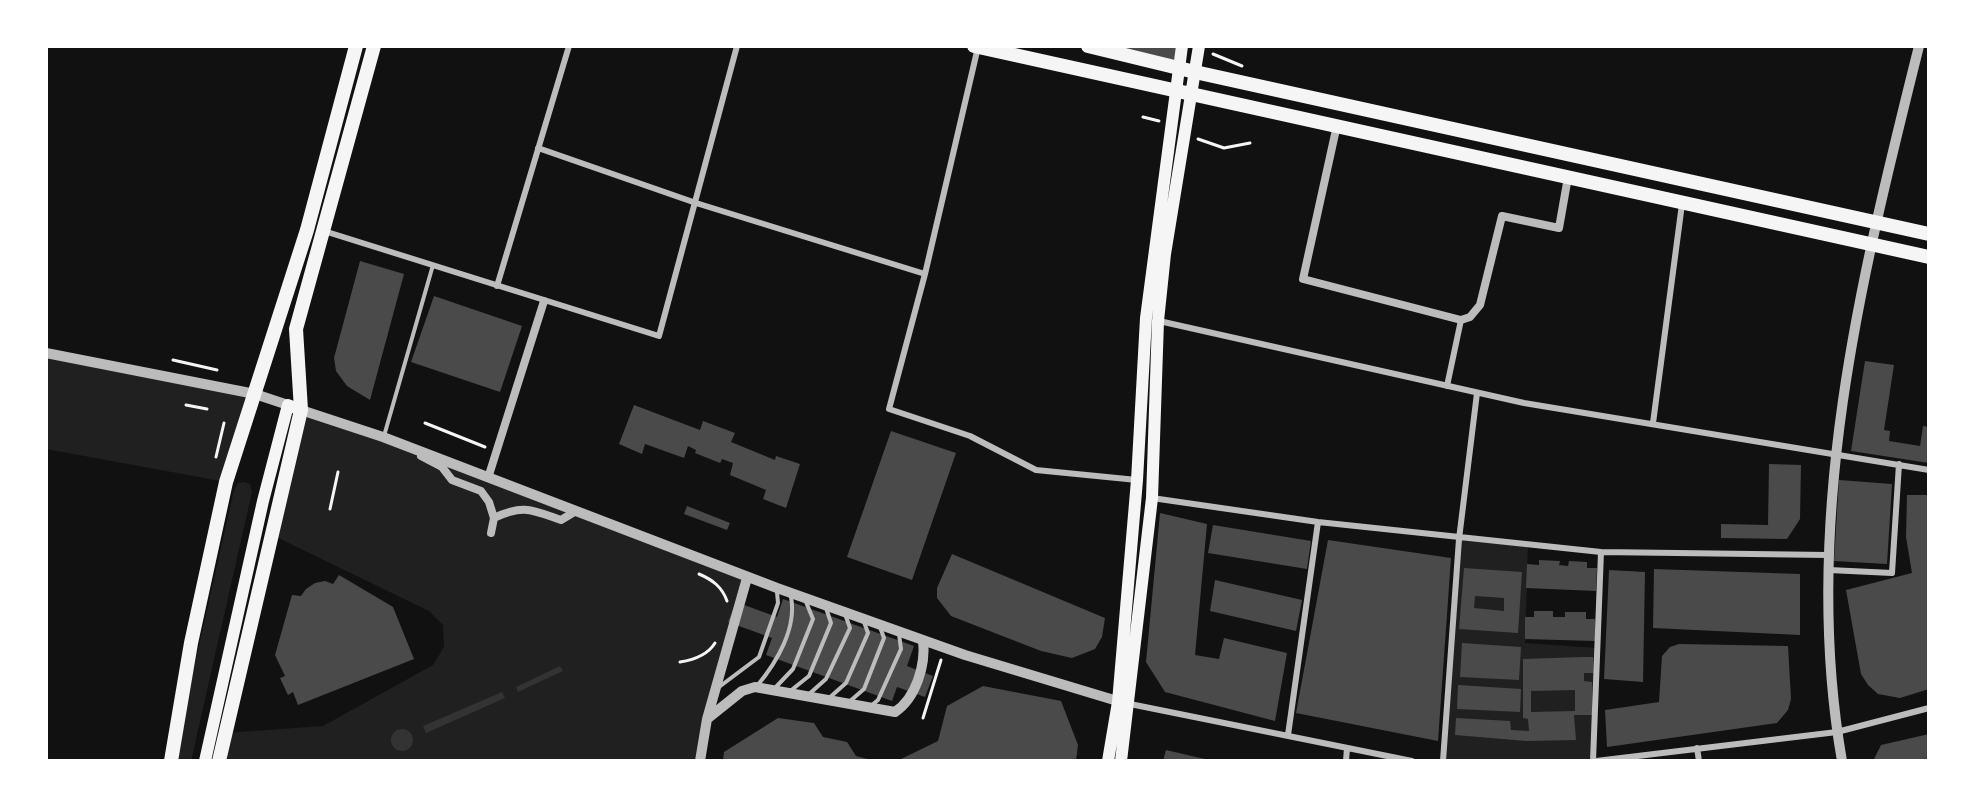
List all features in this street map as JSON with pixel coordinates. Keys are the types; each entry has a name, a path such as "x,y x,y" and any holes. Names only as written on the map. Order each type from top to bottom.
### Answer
{"main road":[{"path":"171,761 191,643 226,482 307,230 356,46"},
{"path":"219,761 294,407 296,329 374,46"},
{"path":"976,46 1929,257"},
{"path":"1088,46 1929,234"},
{"path":"1182,46 1187,70"},
{"path":"1121,761 1137,480 1152,320 1187,70 1199,46"},
{"path":"1108,761 1124,703 1152,498 1152,320"},
{"path":"205,761 263,501 294,407"}],"street":[{"path":"497,286 569,46"},
{"path":"324,231 659,336 737,46"},
{"path":"976,46 925,274 889,409 970,436 1036,470 1137,480"},
{"path":"1842,761 1830,638 1828,570 1834,453 1875,222 1919,46"},
{"path":"1337,125 1303,279 1461,320 1470,317 1480,305 1502,216 1559,228 1568,177"},
{"path":"538,148 696,203 925,274"},
{"path":"1653,423 1682,200"},
{"path":"488,478 544,301"},
{"path":"1152,320 1477,393 1929,470"},
{"path":"1447,386 1461,320"},
{"path":"46,353 255,394 383,437 747,578 923,640 1124,703 1412,761"},
{"path":"1443,761 1459,539 1477,393"},
{"path":"396,442 442,467 452,480 481,491 489,502 494,518 491,533"},
{"path":"1828,570 1892,573 1899,464"},
{"path":"1152,498 1459,539 1601,552 1828,555"},
{"path":"494,518 526,507 561,520 576,511"},
{"path":"1288,735 1318,522"},
{"path":"1601,552 1594,761 1837,732 1929,708"},
{"path":"700,761 707,719 747,578"},
{"path":"707,719 742,691 755,687 895,712 908,704 925,657 923,640"},
{"path":"1346,761 1347,748"},
{"path":"1697,748 1699,761"}],"lane":[{"path":"383,437 433,265"},
{"path":"717,689 759,657 778,603 777,588"},
{"path":"755,687 774,664 795,614 790,593"},
{"path":"772,690 793,669 813,619 804,598"},
{"path":"787,693 809,676 831,623 825,605"},
{"path":"806,697 826,679 850,628 844,612"},
{"path":"826,701 846,683 868,633 863,618"},
{"path":"847,704 864,689 884,638 879,624"},
{"path":"867,709 878,700 901,649 898,631"}],"path":[{"path":"1224,148 1250,143"},
{"path":"173,360 217,370"},
{"path":"186,405 207,409"},
{"path":"216,457 224,423"},
{"path":"425,423 488,448"},
{"path":"330,509 338,472"},
{"path":"699,574 724,591 732,612"},
{"path":"680,662 694,660 711,649 721,632"},
{"path":"923,718 941,660"}],"shaded area":[{"path":"46,353 255,394 226,482 46,449"},
{"path":"301,410 747,578 700,761 219,761 225,733 323,726 433,665 444,647 443,625 429,611 272,535"},
{"path":"238,483 250,484 252,492 191,761 173,761 234,490"},
{"path":"1459,539 1528,545 1525,643 1597,648 1593,761 1443,761"},
{"path":"560,666 563,671 518,692 516,687"},
{"path":"502,692 505,698 426,733 423,726"},
{"path":"402,729 410,732 413,740 410,748 402,751 394,748 391,740 394,732"}],"building":[{"path":"1093,46 1182,46 1180,68"},
{"path":"360,261 404,274 370,400 347,386 336,371 334,358"},
{"path":"434,296 522,326 500,392 411,362"},
{"path":"1865,361 1894,365 1884,430 1890,431 1889,441 1920,446 1923,426 1929,427 1929,463 1851,451"},
{"path":"634,405 700,430 703,421 735,433 731,442 775,460 776,456 800,464 786,508 763,499 766,490 730,475 733,463 722,459 720,463 695,453 696,450 688,446 684,458 645,444 642,454 619,444"},
{"path":"891,431 956,453 912,580 847,557"},
{"path":"1769,464 1801,465 1800,519 1787,539 1721,538 1721,524 1768,525"},
{"path":"1839,480 1892,484 1887,564 1834,561"},
{"path":"1907,495 1929,495 1929,689 1900,698 1878,694 1861,674 1846,590 1912,573 1906,537"},
{"path":"687,506 730,523 727,530 684,514"},
{"path":"1160,513 1207,524 1195,655 1219,659 1224,638 1287,653 1275,721 1165,692 1146,662"},
{"path":"1213,525 1311,541 1307,569 1208,553"},
{"path":"1328,540 1451,558 1438,741 1296,713"},
{"path":"952,554 1105,618 1102,637 1095,649 1072,658 1041,651 951,616 937,598 937,588"},
{"path":"1539,560 1560,561 1559,565 1568,566 1569,561 1587,562 1587,568 1597,568 1596,591 1526,588 1527,564 1539,565"},
{"path":"1464,568 1522,572 1518,633 1459,629","holes":["1475,596 1504,598 1504,611 1474,608"]},
{"path":"1654,569 1800,574 1800,635 1653,628"},
{"path":"1609,570 1645,572 1643,682 1604,679"},
{"path":"339,575 393,607 414,659 298,705 293,692 288,695 280,678 285,676 275,655 292,595 301,596 315,583 325,581 333,584"},
{"path":"1215,580 1302,600 1296,631 1210,611"},
{"path":"783,599 914,646 907,666 933,676 925,697 897,687 892,701 766,655 772,638 728,622 736,602 777,617"},
{"path":"1534,611 1553,611 1553,617 1565,617 1565,612 1586,612 1586,619 1595,619 1595,641 1525,639 1525,617 1534,617"},
{"path":"1462,643 1521,647 1519,680 1460,677"},
{"path":"1679,644 1788,646 1791,699 1788,710 1777,723 1607,747 1605,710 1659,702 1662,656 1670,647"},
{"path":"1593,657 1594,673 1584,673 1584,681 1592,682 1592,715 1574,715 1576,740 1526,741 1455,735 1456,718 1510,721 1511,730 1529,731 1528,719 1523,718 1523,659","holes":["1575,690 1575,711 1531,712 1531,691"]},
{"path":"1458,685 1521,689 1520,712 1457,709"},
{"path":"983,686 1061,701 1078,745 1076,761 897,761 938,741 947,706"},
{"path":"778,718 814,723 823,737 847,742 856,756 875,761 723,761 724,752"},
{"path":"1929,734 1929,761 1873,761 1881,745"},
{"path":"1166,750 1209,760 1209,761 1163,761"}]}
